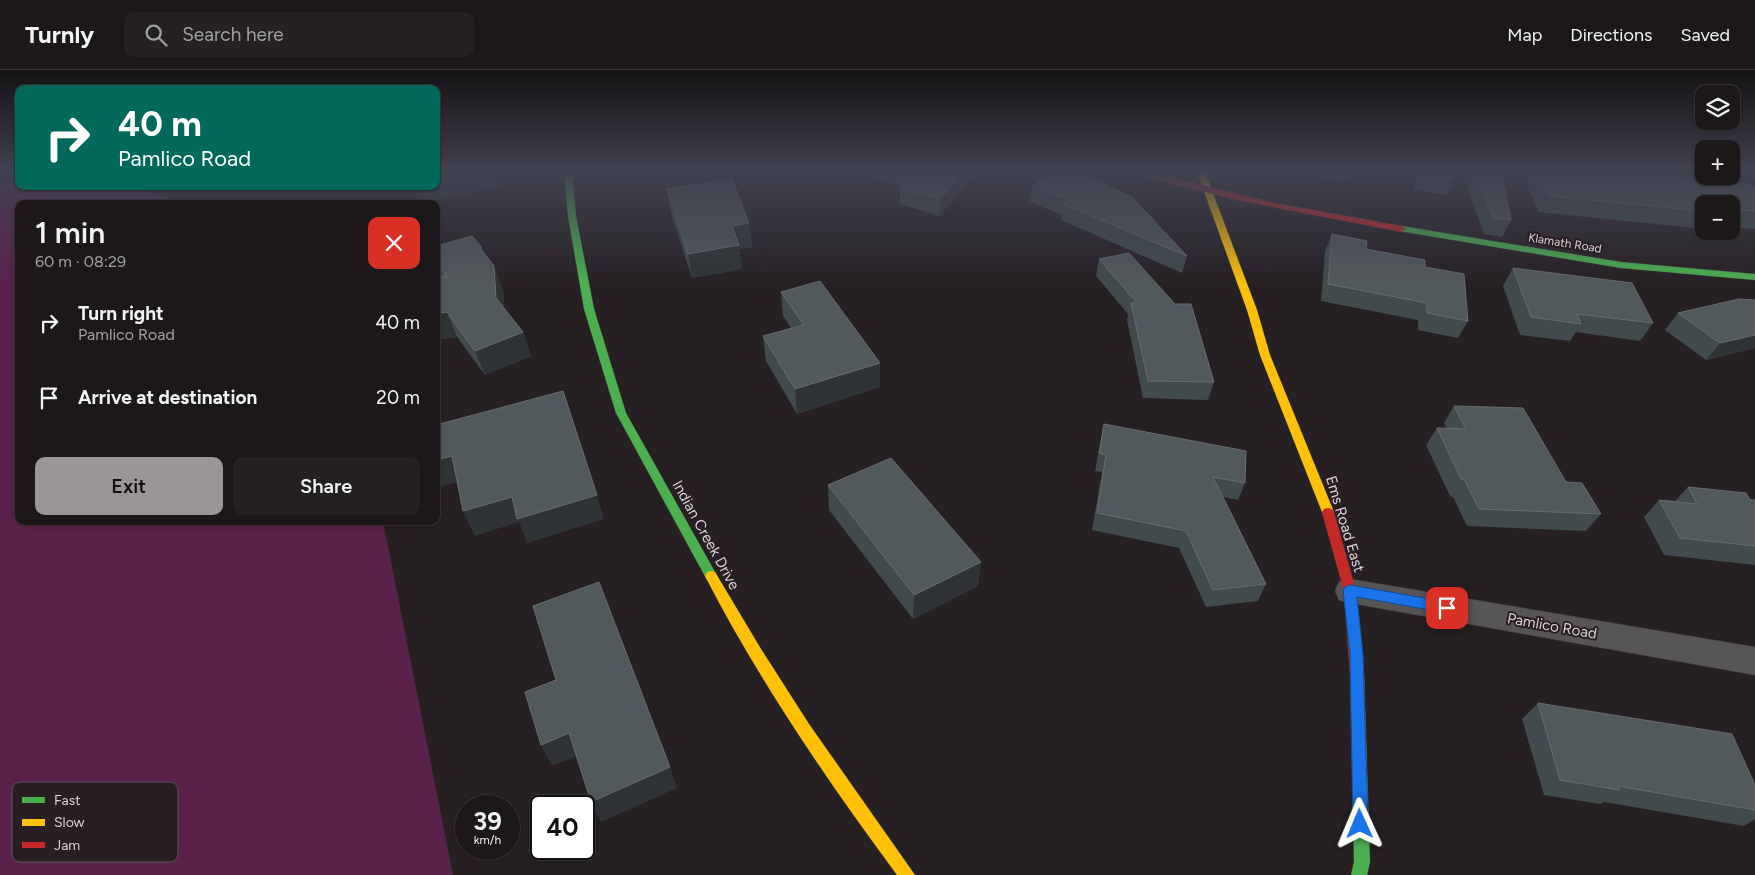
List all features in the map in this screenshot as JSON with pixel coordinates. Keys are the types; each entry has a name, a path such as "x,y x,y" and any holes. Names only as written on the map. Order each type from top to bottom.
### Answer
{"street":[{"name":"Indian Creek Drive","path":"571,210 589,309 621,413 748,641 853,804 907,875"},
{"name":"Ems Road East","path":"1215,210 1252,310 1264,355 1327,507 1350,590 1356,654 1362,862 1359,875"},
{"name":"Klamath Road","path":"1296,210 1350,221 1554,256 1621,265 1755,277"},
{"name":"Pamlico Road","path":"1350,590 1755,662"}],"shaded area":[{"path":"0,210 15,210 15,525 384,525 453,875 0,875"}],"building":[{"path":"674,210 744,210 749,223 732,226 739,245 688,254"},
{"path":"1076,210 1144,210 1187,256"},
{"path":"1490,210 1509,210 1511,220 1493,218"},
{"path":"1332,234 1367,241 1366,249 1425,260 1425,267 1464,274 1468,321 1427,313 1427,303 1328,284"},
{"path":"472,236 494,266 496,298 523,332 475,351 447,312 440,313 440,277 446,276 440,268 440,245"},
{"path":"1129,253 1175,304 1191,304 1214,382 1148,381 1131,303 1137,303 1099,259"},
{"path":"1513,268 1632,283 1653,323 1577,314 1581,324 1531,317"},
{"path":"820,281 880,363 795,389 763,336 804,325 781,292"},
{"path":"1739,299 1755,300 1755,335 1720,343 1678,313"},
{"path":"563,391 597,495 517,519 512,497 463,511 452,456 440,459 440,424"},
{"path":"1454,406 1523,408 1566,482 1582,483 1601,514 1479,509 1464,479 1461,479 1437,428 1466,429"},
{"path":"1104,424 1246,451 1245,483 1213,477 1266,584 1213,590 1186,531 1097,513 1106,455 1099,453"},
{"path":"891,458 981,562 914,595 828,485"},
{"path":"1688,487 1746,493 1750,500 1755,500 1755,546 1680,538 1659,500 1697,504"},
{"path":"599,582 670,767 595,800 595,795 589,795 569,733 541,745 525,692 556,680 533,606"},
{"path":"1538,703 1732,734 1755,785 1755,810 1618,786 1619,790 1560,780"}],"traffic: fast":[{"path":"571,210 589,309 621,413 711,576"},
{"path":"1402,229 1621,265 1755,277"},
{"path":"1357,674 1362,862 1359,875"}],"traffic: slow":[{"path":"1215,210 1252,310 1265,355 1328,512"},
{"path":"711,576 756,653 804,729 854,803 907,875"}],"traffic: jam":[{"path":"1293,210 1402,229"},
{"path":"1328,512 1350,591 1357,674"}],"route":[{"path":"1360,824 1356,654 1350,590 1447,608"}]}
